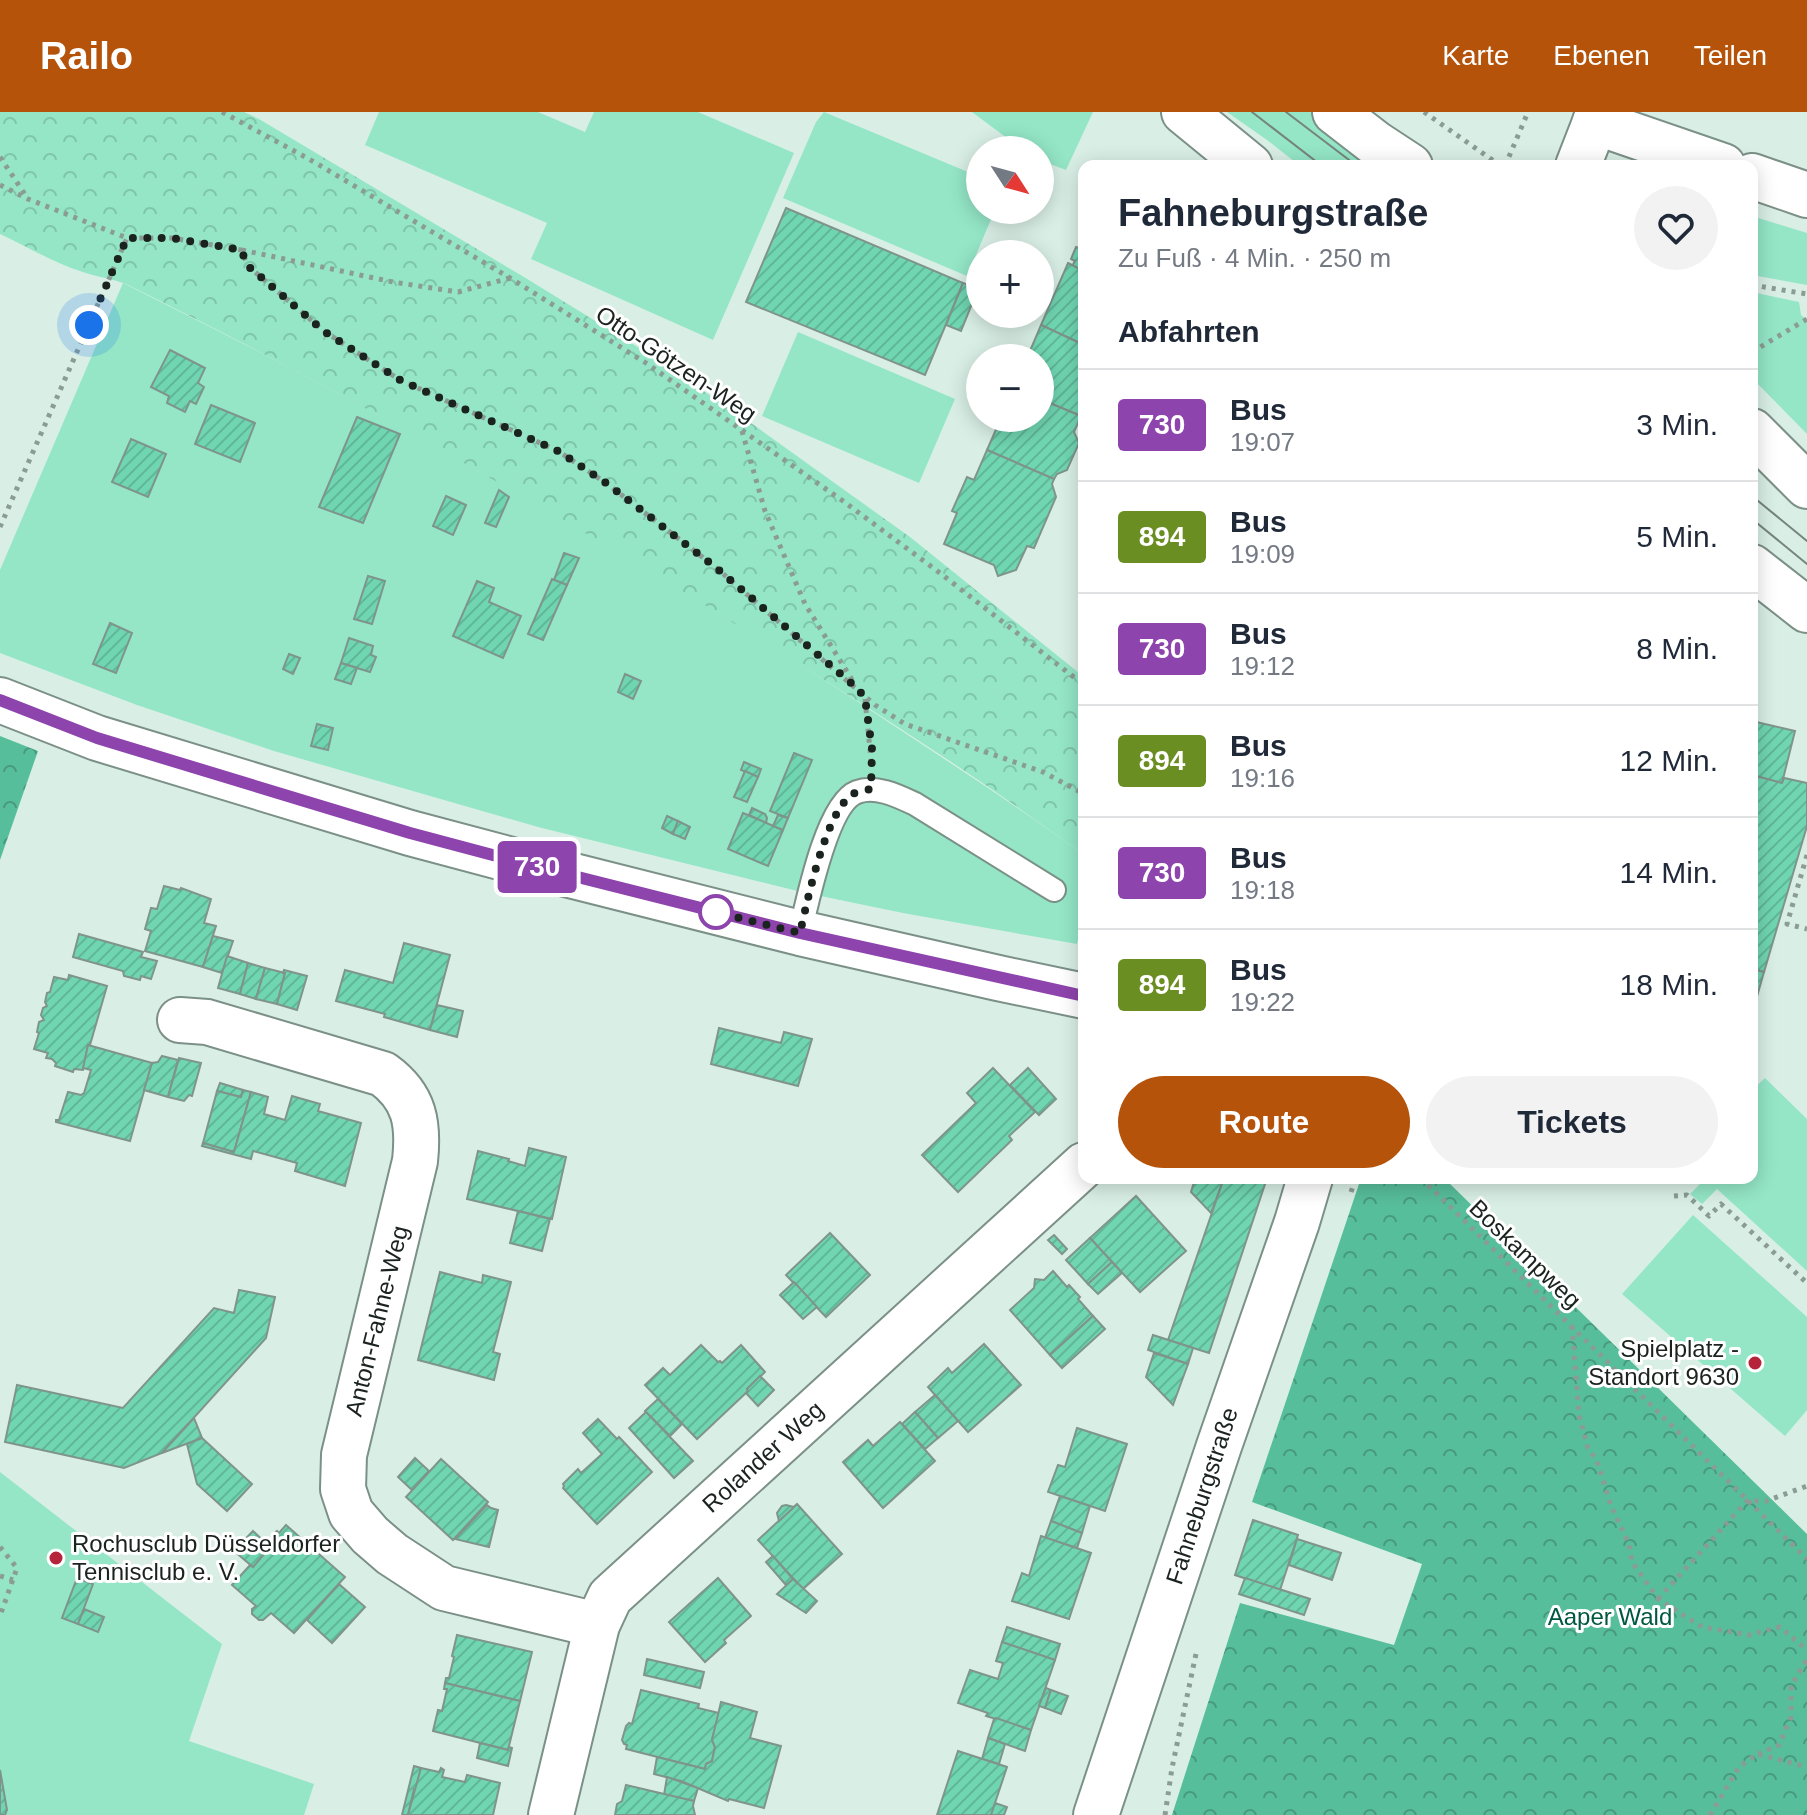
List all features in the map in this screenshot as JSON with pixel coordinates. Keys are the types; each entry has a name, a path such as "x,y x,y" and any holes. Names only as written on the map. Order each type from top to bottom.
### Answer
{"street":[{"path":"1184,112 1243,160"},
{"path":"1335,112 1401,160"},
{"path":"1580,160 1597,117 1708,160"},
{"path":"1758,178 1807,195"},
{"path":"1758,437 1807,486"},
{"path":"1758,572 1807,610"},
{"path":"0,700 97,738 410,833 800,933 1078,995"},
{"name":"Anton-Fahne-Weg","path":"180,1020 207,1022 383,1074 403,1093 414,1112 418,1136 415,1161 344,1455 343,1489 351,1513 392,1554 444,1588 597,1625"},
{"name":"Rolander Weg","path":"551,1815 597,1625 610,1597 1078,1170"},
{"name":"Fahneburgstraße","path":"1096,1815 1308,1184"}],"lane":[{"path":"800,933 814,875 832,822 844,802 854,793 871,789 894,794 915,804 1054,890"}],"path":[{"name":"Otto-Götzen-Weg","path":"222,112 309,159 646,363 843,501 1078,680"},
{"path":"1424,112 1494,160"},
{"path":"1506,160 1528,112"},
{"path":"0,157 28,199"},
{"path":"0,185 127,238 172,238 458,292 510,278"},
{"path":"0,527 127,238"},
{"path":"241,250 248,266 325,332 400,380 558,451 606,483 714,566 857,688"},
{"path":"1758,286 1807,294"},
{"path":"1758,348 1807,319"},
{"path":"742,430 765,511 805,604 865,698 905,724 1043,772 1078,791"},
{"path":"865,698 872,749 871,789"},
{"path":"1807,855 1787,924 1807,929"},
{"path":"1351,1192 1354,1184"},
{"name":"Boskampweg","path":"1427,1184 1807,1559"},
{"path":"1674,1196 1687,1195 1709,1216 1721,1204 1807,1283"},
{"path":"1572,1325 1579,1415 1588,1448 1597,1461 1611,1506 1629,1544 1632,1562 1658,1599 1702,1627 1749,1635 1780,1627 1807,1650"},
{"path":"1658,1599 1747,1501 1766,1501 1807,1486"},
{"path":"0,1547 17,1568 0,1616"},
{"path":"0,1576 13,1580"},
{"path":"1165,1815 1197,1647"},
{"path":"1710,1815 1739,1767 1757,1754 1779,1745 1791,1717 1791,1686 1807,1659"},
{"path":"1757,1754 1807,1767"}],"green space":[{"path":"0,112 244,112 259,119 636,346 744,418 910,537 1078,672 1078,851 974,777 824,680 625,557 462,462 296,371 128,285 49,259 0,234"},
{"path":"379,112 538,112 585,132 594,112 698,112 794,153 713,340 531,259 547,223 365,145"},
{"path":"824,112 966,171 966,224 989,224 982,240 966,240 966,276 783,198 816,122"},
{"path":"972,112 1093,112 1066,170 1054,165 1054,136 1004,136"},
{"path":"1227,112 1310,112 1377,160 1292,160"},
{"path":"1758,218 1807,233 1807,285 1758,276"},
{"path":"123,283 293,369 539,505 757,637 969,775 1078,851 1077,944 806,893 538,827 274,751 137,705 0,653 0,570"},
{"path":"1758,293 1799,302 1801,315 1807,320 1807,434 1758,384"},
{"path":"798,332 955,399 919,483 762,416"},
{"path":"0,736 38,751 0,860"},
{"path":"1765,1078 1807,1119 1807,1271 1717,1189 1702,1204 1690,1194 1700,1184 1758,1184 1758,1084"},
{"name":"Aaper Wald","path":"1359,1184 1450,1184 1807,1534 1807,1815 1172,1815 1240,1603 1394,1645 1422,1564 1252,1502"},
{"name":"Spielplatz - Standort 9630","path":"1693,1215 1807,1317 1807,1410 1785,1436 1622,1294"},
{"name":"Rochusclub Düsseldorfer Tennisclub e. V.","path":"0,1472 222,1644 189,1741 314,1784 304,1815 0,1815"}],"building":[{"path":"786,208 963,283 925,375 746,302"},
{"path":"1078,248 1078,268 1072,266 1075,261 1071,259"},
{"path":"1068,263 1078,268 1078,342 1047,328 1054,328 1054,295"},
{"path":"963,283 966,284 966,319 961,331 946,325"},
{"path":"1040,328 1047,328 1078,342 1078,415 1054,405 1054,344 1033,344"},
{"path":"170,350 205,368 198,383 204,387 196,404 190,401 185,412 167,403 169,396 151,387"},
{"path":"211,405 255,423 240,462 195,444"},
{"path":"1054,405 1078,415 1074,432 1078,445 1067,470 1057,474 1054,479 987,450 995,432 1054,432"},
{"path":"357,417 400,434 363,523 319,507"},
{"path":"131,439 166,454 148,497 112,482"},
{"path":"987,450 1054,479 1052,484 1056,497 1034,548 1027,546 1016,570 998,576 994,565 944,544 957,513 952,511 967,477 974,480"},
{"path":"499,490 509,497 496,527 485,523"},
{"path":"446,496 466,505 453,535 433,526"},
{"path":"564,553 579,558 567,585 554,580"},
{"path":"368,576 385,581 372,624 354,619"},
{"path":"552,579 567,585 543,640 528,634"},
{"path":"477,581 494,588 489,602 521,616 503,658 453,636"},
{"path":"110,623 132,633 116,673 93,664"},
{"path":"349,638 373,646 371,655 376,657 370,672 341,663"},
{"path":"289,654 300,658 293,674 283,669"},
{"path":"341,663 357,668 351,684 335,679"},
{"path":"625,674 641,681 633,699 618,692"},
{"path":"1758,722 1795,731 1782,783 1758,777"},
{"path":"317,724 333,728 328,750 311,746"},
{"path":"794,753 812,760 788,818 770,811"},
{"path":"744,762 761,769 758,777 741,770"},
{"path":"745,771 758,777 747,802 734,797"},
{"path":"1758,777 1782,783 1784,778 1807,783 1807,826 1764,972 1758,970"},
{"path":"752,808 765,814 766,823 749,815"},
{"path":"743,813 783,830 768,866 728,849"},
{"path":"778,815 788,818 783,830 773,826"},
{"path":"667,816 678,821 673,834 662,828"},
{"path":"678,821 690,827 685,839 673,834"},
{"path":"164,886 181,888 211,899 204,923 216,926 203,967 145,951 151,931 145,929 151,908 157,909"},
{"path":"79,934 143,952 141,957 157,961 151,979 124,976 123,971 73,957"},
{"path":"213,936 233,941 222,973 203,967"},
{"path":"404,943 450,955 430,1030 336,1001 345,970 393,983"},
{"path":"227,956 248,963 240,994 218,988"},
{"path":"248,963 265,968 256,999 240,994"},
{"path":"265,968 285,973 277,1004 256,999"},
{"path":"284,970 307,976 297,1010 277,1004"},
{"path":"1758,970 1764,972 1758,993"},
{"path":"69,975 107,986 83,1070 74,1069 73,1072 55,1066 52,1059 46,1058 48,1053 34,1049 39,1022 44,1020 41,1015 47,1006 47,993 54,977 68,980"},
{"path":"437,1005 463,1011 457,1037 430,1030"},
{"path":"719,1028 781,1043 784,1032 812,1039 798,1086 711,1064"},
{"path":"88,1045 152,1063 130,1141 56,1122 68,1092 84,1093 91,1070 83,1068"},
{"path":"162,1056 178,1060 168,1097 144,1090 152,1063 158,1062"},
{"path":"179,1058 201,1063 192,1096 189,1095 184,1101 168,1097"},
{"path":"993,1068 1035,1112 1009,1136 1012,1140 958,1192 922,1155 976,1103 967,1093"},
{"path":"1028,1068 1056,1099 1039,1115 1010,1085"},
{"path":"220,1083 243,1090 241,1097 217,1091"},
{"path":"243,1090 251,1092 234,1152 203,1143 217,1091 241,1097"},
{"path":"251,1092 268,1097 264,1114 285,1120 292,1096 320,1104 318,1111 361,1123 345,1186 295,1171 297,1163 253,1151 251,1159 202,1146 203,1143 234,1152"},
{"path":"529,1148 566,1157 552,1219 467,1199 478,1151 525,1166"},
{"path":"1193,1184 1222,1184 1211,1213 1191,1192"},
{"path":"1222,1184 1265,1184 1209,1353 1168,1340"},
{"path":"1136,1196 1186,1251 1140,1292 1090,1238"},
{"path":"518,1211 550,1219 542,1251 510,1243"},
{"path":"830,1233 870,1275 826,1317 786,1275"},
{"path":"1054,1235 1067,1249 1062,1254 1048,1240"},
{"path":"1090,1238 1112,1262 1088,1284 1066,1260"},
{"path":"1112,1262 1122,1273 1098,1294 1088,1284"},
{"path":"1053,1271 1080,1297 1078,1299 1093,1316 1050,1355 1010,1310 1034,1288 1035,1279 1044,1280"},
{"path":"440,1272 482,1283 483,1275 511,1282 493,1352 500,1354 494,1380 418,1360"},
{"path":"794,1282 817,1307 803,1319 780,1295"},
{"path":"239,1290 275,1297 266,1338 162,1453 124,1468 5,1442 17,1385 123,1408 214,1308 234,1313"},
{"path":"1093,1316 1105,1329 1062,1368 1050,1355"},
{"path":"1153,1335 1193,1348 1188,1364 1148,1350"},
{"path":"984,1344 1021,1385 968,1432 928,1387 948,1368 952,1373"},
{"path":"701,1345 722,1363 741,1345 765,1372 697,1439 645,1385 663,1368 670,1375"},
{"path":"1154,1353 1188,1364 1173,1405 1146,1377"},
{"path":"760,1376 774,1390 758,1406 746,1393"},
{"path":"935,1395 958,1421 938,1438 915,1412"},
{"path":"658,1399 682,1424 670,1436 645,1411"},
{"path":"646,1412 693,1461 674,1478 629,1428"},
{"path":"915,1412 938,1438 925,1449 902,1424"},
{"path":"194,1418 202,1438 162,1453"},
{"path":"598,1419 652,1472 597,1524 563,1488 563,1484 578,1469 581,1473 602,1454 583,1433"},
{"path":"900,1422 935,1461 883,1508 843,1462 868,1440 873,1446"},
{"path":"1077,1428 1127,1444 1105,1511 1048,1492 1058,1465 1065,1467"},
{"path":"202,1438 252,1484 227,1511 197,1484 187,1444"},
{"path":"415,1458 429,1471 412,1490 398,1477"},
{"path":"441,1459 488,1502 453,1540 406,1497"},
{"path":"1060,1496 1090,1506 1082,1533 1051,1521"},
{"path":"797,1504 842,1554 803,1589 758,1540"},
{"path":"487,1505 498,1510 489,1547 455,1539"},
{"path":"786,1505 794,1507 779,1521 777,1513"},
{"path":"1253,1520 1298,1535 1280,1590 1235,1575"},
{"path":"1051,1521 1082,1533 1077,1548 1045,1538"},
{"path":"286,1525 345,1577 294,1633 271,1613 259,1620 252,1614 256,1606 232,1585 250,1565 253,1567 270,1547 268,1545 276,1536 274,1534"},
{"path":"253,1531 270,1547 253,1567 234,1551"},
{"path":"1041,1536 1091,1553 1069,1619 1012,1601 1022,1573 1029,1576"},
{"path":"1297,1539 1341,1553 1332,1580 1289,1565"},
{"path":"773,1556 793,1579 786,1585 766,1562"},
{"path":"77,1578 93,1584 78,1624 62,1618"},
{"path":"718,1578 751,1616 705,1662 669,1622"},
{"path":"1245,1578 1310,1599 1304,1615 1239,1594"},
{"path":"793,1579 817,1601 806,1613 777,1594"},
{"path":"339,1584 365,1607 332,1643 307,1620"},
{"path":"84,1609 104,1617 98,1632 78,1624"},
{"path":"1007,1627 1060,1644 1055,1660 1002,1642"},
{"path":"457,1635 532,1652 520,1701 445,1683 449,1678"},
{"path":"1002,1642 1055,1660 1031,1730 986,1716 988,1713 958,1703 970,1670 998,1679 1003,1663 996,1661"},
{"path":"647,1659 704,1672 700,1688 644,1675"},
{"path":"445,1683 520,1701 508,1750 433,1731 438,1710 442,1711 447,1689 444,1689"},
{"path":"1046,1688 1051,1690 1045,1708 1039,1706"},
{"path":"641,1690 699,1704 698,1708 719,1713 712,1740 715,1747 712,1761 706,1764 705,1769 626,1749 627,1745 622,1740 626,1726 632,1724"},
{"path":"1051,1690 1068,1696 1061,1714 1045,1708"},
{"path":"721,1702 757,1712 750,1738 781,1746 764,1808 728,1801 681,1781 654,1774 657,1757 705,1769 706,1764 712,1761 715,1747 712,1740"},
{"path":"996,1718 1031,1730 1025,1751 988,1738"},
{"path":"988,1738 1005,1744 999,1764 982,1759"},
{"path":"480,1743 508,1750 512,1748 508,1766 477,1758"},
{"path":"958,1751 1007,1767 991,1815 937,1815"},
{"path":"414,1766 421,1768 416,1790 408,1815 402,1815"},
{"path":"421,1768 439,1772 441,1768 444,1770 442,1777 465,1782 467,1775 500,1783 493,1815 408,1815"},
{"path":"0,1770 7,1810 5,1815 0,1815"},
{"path":"667,1777 698,1788 694,1801 664,1795"},
{"path":"626,1785 694,1801 695,1815 615,1815"},
{"path":"995,1803 1007,1807 1004,1815 991,1815"}],"tram line":[{"path":"1252,112 1314,160"},
{"path":"1286,112 1349,160"},
{"path":"1758,501 1807,541"},
{"path":"1758,524 1807,564"}],"bus line":[{"name":"730","path":"0,700 97,738 410,833 800,933 1078,995"}],"place":[{"name":"Spielplatz - Standort 9630","path":"1755,1363"},
{"name":"Rochusclub Düsseldorfer Tennisclub e. V.","path":"56,1558"}],"route":[{"path":"89,325 127,238 172,238 241,250 248,266 325,332 400,380 558,451 606,483 714,566 857,688 865,698 872,749 871,789 854,793 844,802 832,822 814,875 800,933 716,912"}]}
